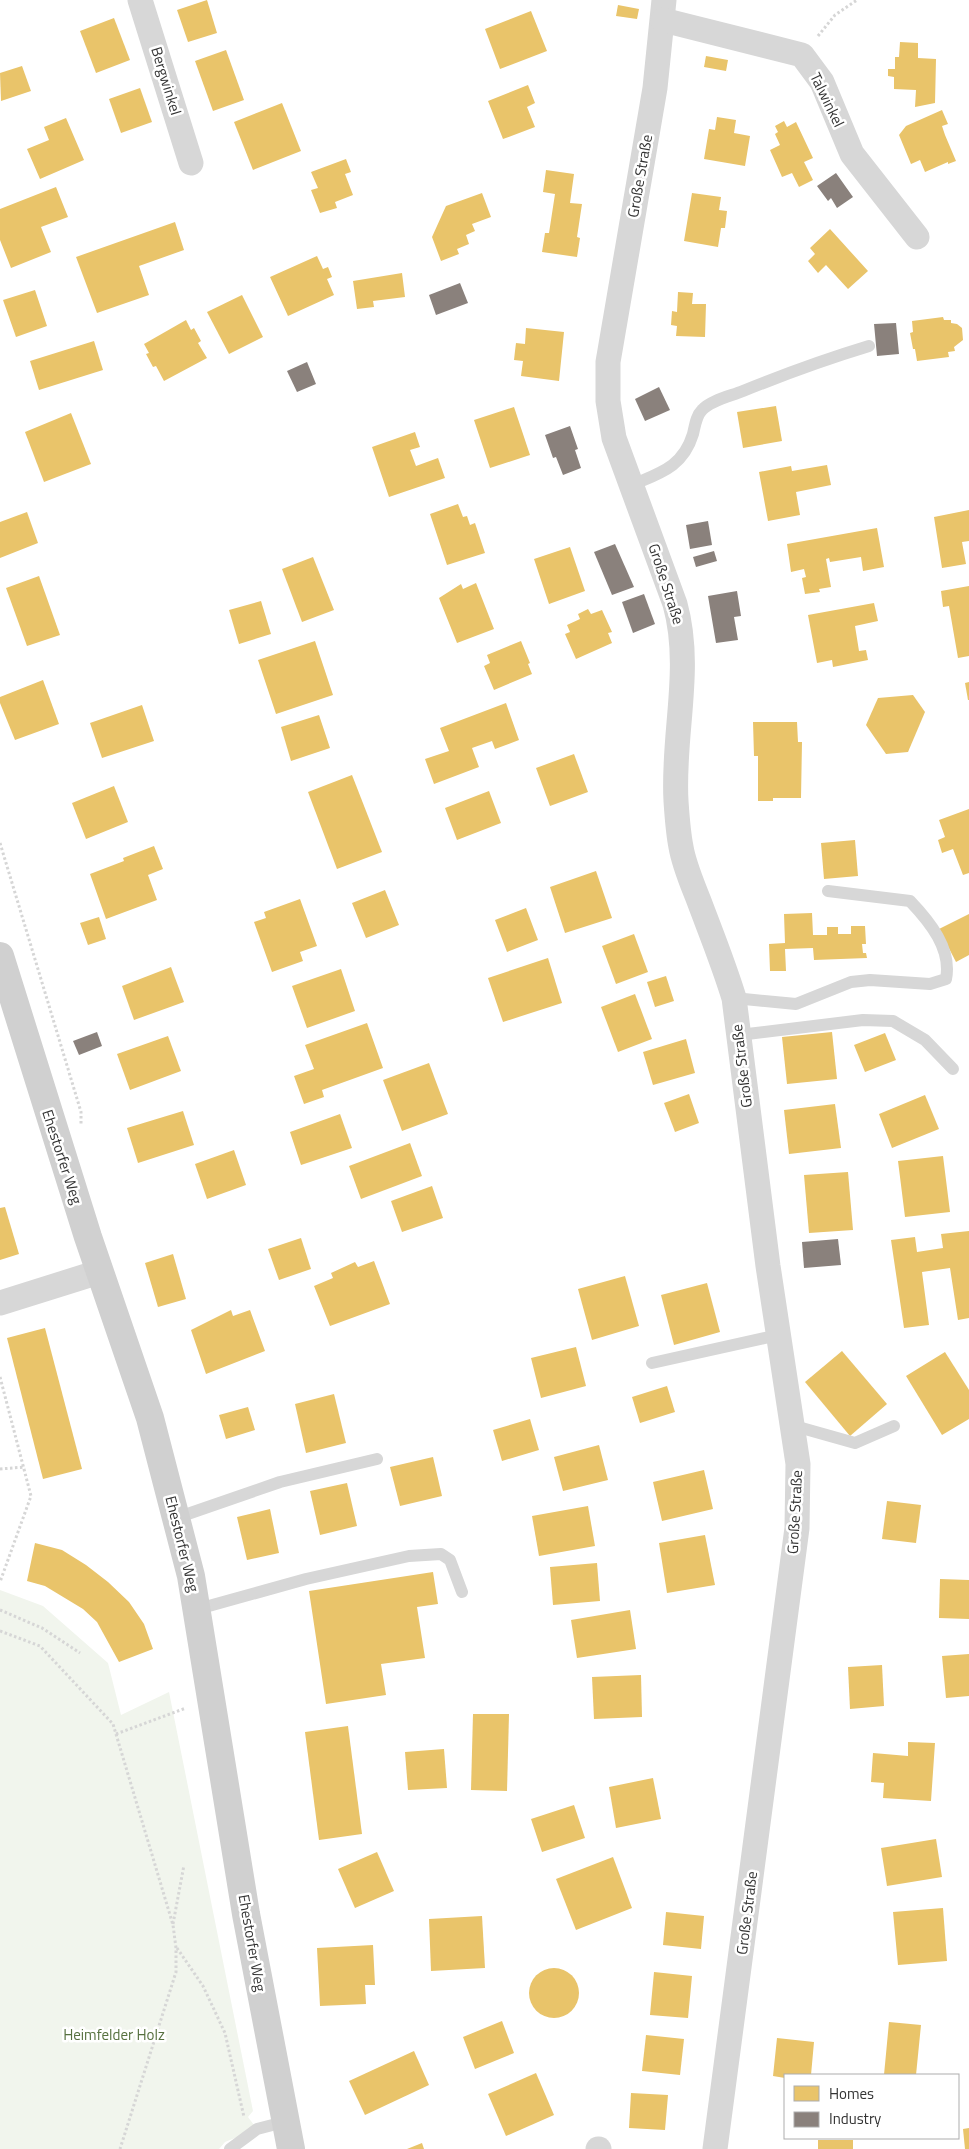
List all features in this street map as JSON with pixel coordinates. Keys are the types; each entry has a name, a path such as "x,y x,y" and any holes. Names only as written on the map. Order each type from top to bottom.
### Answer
{"main road":[{"name":"Ehestorfer Weg","path":"2,969 100,1272 150,1418 176,1518 198,1609 246,1914 284,2122 291,2149"}],"street":[{"name":"Bergwinkel","path":"140,0 191,163"},
{"name":"Talwinkel","path":"663,10 802,55 822,82 852,154 917,237"},
{"name":"Große Straße","path":"663,10 655,88 612,339 607,383 614,438 675,604 681,626 683,663 676,775 676,799 681,847 686,868 726,969 734,998 778,1334 798,1464 797,1528 715,2149"},
{"path":"0,1303 100,1272"}],"lane":[{"path":"632,485 666,470 680,460 687,451 696,420 702,410 717,401 813,363 869,346"},
{"path":"734,998 796,1004 851,982 870,980 930,984 946,979 949,968 936,931 910,901 828,891"},
{"path":"739,1035 863,1020 893,1021 925,1040 953,1068"},
{"path":"652,1363 778,1334"},
{"path":"792,1425 855,1443 894,1426"},
{"path":"176,1518 280,1482 377,1459"},
{"path":"198,1609 306,1579 409,1556 440,1554 450,1560 462,1592"},
{"path":"230,2149 257,2129 284,2122"}],"path":[{"path":"802,55 835,15 857,0"},
{"path":"0,843 81,1112"},
{"path":"0,1377 25,1467 31,1496 0,1582"},
{"path":"0,1469 25,1467"},
{"path":"0,1610 42,1628 80,1654"},
{"path":"0,1631 40,1646 113,1724 173,1925 176,1948 176,1972 120,2149"},
{"path":"116,1734 187,1708"},
{"path":"173,1925 184,1865"},
{"path":"176,1948 203,1986 225,2033 248,2135"}],"green space":[{"name":"Heimfelder Holz","path":"0,1590 43,1606 108,1663 121,1715 169,1692 253,2111 248,2117 257,2129 225,2142 219,2149 0,2149"}],"building: Homes":[{"path":"207,0 217,33 188,42 177,10"},
{"path":"618,5 639,9 637,19 616,16"},
{"path":"531,11 547,51 500,69 485,29"},
{"path":"114,18 130,60 96,73 80,31"},
{"path":"900,42 918,43 918,58 936,59 935,103 915,107 916,90 894,89 894,77 888,76 888,69 895,69 895,57 899,57"},
{"path":"226,50 244,100 213,111 195,61"},
{"path":"706,56 728,60 726,71 704,67"},
{"path":"22,66 31,91 1,101 0,73"},
{"path":"528,85 535,103 527,107 535,127 503,139 488,101"},
{"path":"140,88 152,122 121,133 109,99"},
{"path":"282,103 301,151 253,170 234,122"},
{"path":"942,110 948,124 942,126 956,161 948,164 948,162 925,172 920,160 911,164 899,135 906,126"},
{"path":"717,117 736,120 734,133 750,136 745,166 704,159 709,129 715,130"},
{"path":"66,118 84,160 40,179 27,149 49,140 44,127"},
{"path":"784,121 787,127 796,122 813,158 804,162 813,180 799,187 792,173 782,177 770,150 780,145 775,134 778,132 775,126"},
{"path":"346,159 351,172 345,174 353,195 335,202 337,208 320,213 311,190 318,188 311,172"},
{"path":"546,170 574,174 570,203 582,204 577,237 580,238 577,257 542,252 545,233 549,233 555,194 543,192"},
{"path":"56,187 68,217 41,227 51,252 11,268 0,240 0,209"},
{"path":"482,193 491,217 472,224 475,231 466,235 469,244 457,249 459,254 441,261 432,237 446,206"},
{"path":"692,193 721,197 719,210 727,211 725,228 721,228 718,247 684,241"},
{"path":"175,222 184,250 139,266 149,295 97,313 76,257"},
{"path":"830,229 868,271 848,289 826,265 818,273 808,261 815,254 810,248"},
{"path":"317,256 323,269 328,267 332,277 327,279 334,295 288,316 270,277"},
{"path":"402,273 405,297 373,301 374,307 357,309 353,281"},
{"path":"35,290 47,326 16,337 3,300"},
{"path":"678,292 693,293 692,304 706,304 705,337 676,336 677,326 671,325 672,311 677,312"},
{"path":"242,295 263,337 229,354 207,312"},
{"path":"943,317 944,320 951,320 951,323 957,324 962,328 963,340 954,347 955,351 948,352 949,357 917,361 910,333 913,332 912,321"},
{"path":"186,320 191,330 194,328 201,341 198,343 207,358 164,381 156,366 153,367 146,354 149,353 144,344"},
{"path":"526,328 564,332 559,381 521,376 523,361 514,360 516,343 525,344"},
{"path":"94,341 103,370 39,390 30,361"},
{"path":"776,406 782,441 743,448 737,412"},
{"path":"514,407 530,455 490,468 474,420"},
{"path":"71,413 91,464 44,482 25,432"},
{"path":"415,432 420,447 410,450 416,466 438,458 445,478 389,497 372,447"},
{"path":"827,465 831,485 796,492 800,515 768,521 759,472 791,466 792,471"},
{"path":"458,504 463,517 467,516 470,525 475,523 485,553 447,565 430,514"},
{"path":"969,510 969,541 962,542 966,564 942,568 934,517"},
{"path":"27,512 38,543 0,558 0,522"},
{"path":"877,528 884,567 863,571 861,557 830,562 829,558 826,559 831,587 819,589 820,592 805,594 802,578 806,577 804,569 791,572 787,544"},
{"path":"570,547 585,591 549,604 534,559"},
{"path":"313,557 334,610 302,622 282,569"},
{"path":"39,576 60,635 27,646 6,588"},
{"path":"476,583 494,629 457,643 439,598 461,584 463,589"},
{"path":"969,586 969,656 958,658 949,606 943,607 941,591"},
{"path":"261,601 271,634 239,644 229,610"},
{"path":"874,603 878,621 855,626 859,651 866,650 868,660 833,667 832,660 817,663 808,615"},
{"path":"588,609 591,614 602,610 612,632 608,633 612,643 576,659 565,634 570,632 567,625 580,619 578,614"},
{"path":"315,641 333,695 276,714 258,660"},
{"path":"521,641 530,663 528,664 532,674 494,690 484,666 490,663 487,655"},
{"path":"43,680 59,724 15,740 0,703 0,697"},
{"path":"969,682 969,700 968,700 965,683"},
{"path":"913,695 925,712 908,752 886,754 866,725 878,698"},
{"path":"506,703 519,740 495,749 492,741 472,748 479,767 434,784 425,759 449,751 440,728"},
{"path":"142,705 154,741 102,758 90,723"},
{"path":"319,715 330,748 291,761 281,727"},
{"path":"753,722 797,722 798,742 802,742 801,798 773,798 773,801 758,801 758,756 754,756"},
{"path":"574,754 588,792 550,806 536,768"},
{"path":"352,775 382,852 337,869 308,792"},
{"path":"114,786 128,822 86,839 72,803"},
{"path":"489,791 501,823 457,840 445,808"},
{"path":"969,809 969,873 963,875 953,849 942,853 938,840 945,837 939,820"},
{"path":"855,840 858,876 824,879 821,843"},
{"path":"154,846 163,869 148,875 157,900 106,919 90,874 124,861 123,858"},
{"path":"596,871 612,918 565,933 550,887"},
{"path":"385,890 399,925 366,938 352,903"},
{"path":"300,899 317,946 300,952 303,961 272,972 254,922 266,918 264,912"},
{"path":"526,908 538,940 507,952 495,920"},
{"path":"812,913 813,935 827,935 827,927 838,927 838,934 851,934 851,926 865,926 866,944 862,944 863,953 866,953 867,958 814,960 813,948 785,949 786,971 770,971 769,944 785,943 784,914"},
{"path":"969,914 969,955 956,962 939,929"},
{"path":"99,917 106,939 88,945 80,923"},
{"path":"634,934 648,972 616,984 602,946"},
{"path":"548,958 562,1003 503,1022 488,978"},
{"path":"171,967 184,1002 134,1020 122,986"},
{"path":"341,969 355,1011 307,1028 292,986"},
{"path":"666,976 674,1001 655,1007 647,982"},
{"path":"635,994 652,1039 618,1052 601,1007"},
{"path":"367,1023 383,1068 322,1090 324,1097 304,1104 294,1076 314,1069 305,1045"},
{"path":"832,1032 837,1079 787,1084 782,1037"},
{"path":"885,1033 896,1060 865,1072 854,1045"},
{"path":"168,1036 181,1071 130,1090 117,1054"},
{"path":"686,1039 695,1073 653,1085 643,1052"},
{"path":"429,1063 448,1114 402,1131 383,1080"},
{"path":"689,1094 699,1123 675,1132 664,1103"},
{"path":"925,1095 939,1129 892,1148 879,1114"},
{"path":"835,1104 841,1148 789,1154 784,1110"},
{"path":"183,1111 194,1145 138,1163 127,1128"},
{"path":"340,1114 352,1148 301,1165 290,1132"},
{"path":"410,1143 422,1176 361,1199 349,1166"},
{"path":"234,1150 246,1185 207,1199 195,1164"},
{"path":"943,1156 950,1212 905,1217 898,1161"},
{"path":"848,1172 853,1230 809,1233 804,1175"},
{"path":"432,1186 443,1218 402,1232 391,1201"},
{"path":"5,1207 19,1254 0,1260 0,1208"},
{"path":"969,1231 969,1318 958,1320 950,1268 922,1272 929,1325 904,1328 891,1240 915,1237 917,1252 943,1248 941,1234"},
{"path":"301,1238 311,1269 279,1280 268,1249"},
{"path":"173,1254 186,1299 158,1307 145,1263"},
{"path":"374,1261 390,1304 330,1326 314,1286 333,1278 331,1273 355,1262 358,1267"},
{"path":"625,1276 639,1326 592,1340 578,1289"},
{"path":"707,1283 720,1332 674,1345 661,1295"},
{"path":"231,1310 233,1316 250,1310 265,1351 206,1374 191,1330"},
{"path":"45,1328 82,1469 43,1479 7,1338"},
{"path":"576,1347 586,1386 541,1398 531,1358"},
{"path":"842,1351 887,1404 850,1436 805,1382"},
{"path":"945,1352 969,1390 969,1419 942,1435 906,1376"},
{"path":"667,1386 675,1412 640,1423 632,1397"},
{"path":"334,1394 346,1443 306,1453 295,1404"},
{"path":"248,1407 255,1430 226,1439 219,1415"},
{"path":"530,1419 539,1450 502,1461 493,1430"},
{"path":"599,1445 608,1480 563,1491 554,1457"},
{"path":"433,1457 442,1496 400,1506 390,1467"},
{"path":"704,1470 713,1509 662,1521 653,1482"},
{"path":"347,1483 357,1526 320,1535 310,1491"},
{"path":"887,1501 921,1505 916,1543 882,1539"},
{"path":"588,1506 595,1546 539,1556 532,1516"},
{"path":"270,1509 279,1553 247,1560 237,1517"},
{"path":"705,1535 715,1585 667,1593 659,1543"},
{"path":"35,1543 62,1550 108,1582 129,1602 144,1624 153,1649 119,1662 97,1622 83,1609 45,1586 27,1581"},
{"path":"597,1563 600,1601 553,1605 550,1567"},
{"path":"433,1572 438,1604 417,1607 425,1658 381,1664 386,1695 326,1704 309,1591"},
{"path":"940,1579 969,1580 969,1619 939,1618"},
{"path":"630,1610 636,1649 577,1658 571,1620"},
{"path":"969,1654 969,1696 946,1698 942,1656"},
{"path":"882,1665 884,1706 850,1709 848,1667"},
{"path":"641,1675 642,1717 594,1719 592,1677"},
{"path":"473,1714 509,1714 507,1791 471,1790"},
{"path":"348,1726 362,1834 319,1840 305,1732"},
{"path":"908,1742 935,1743 931,1801 883,1798 884,1783 871,1782 873,1753 908,1756"},
{"path":"444,1749 447,1788 408,1790 405,1752"},
{"path":"653,1778 661,1819 616,1828 609,1787"},
{"path":"574,1805 585,1838 542,1852 531,1819"},
{"path":"936,1839 942,1877 887,1886 881,1848"},
{"path":"377,1852 394,1891 355,1908 338,1869"},
{"path":"613,1857 632,1908 576,1930 556,1879"},
{"path":"943,1908 947,1961 898,1965 893,1912"},
{"path":"666,1912 704,1916 701,1949 663,1945"},
{"path":"482,1916 485,1968 431,1971 429,1919"},
{"path":"373,1945 375,1985 365,1985 366,2004 320,2006 317,1948"},
{"path":"554,1968 564,1970 572,1975 577,1983 579,1993 577,2003 572,2011 564,2016 554,2018 544,2016 536,2011 531,2003 529,1993 531,1983 536,1975 544,1970"},
{"path":"654,1972 692,1976 688,2018 650,2015"},
{"path":"502,2021 514,2053 475,2069 463,2037"},
{"path":"889,2022 921,2025 916,2074 884,2074"},
{"path":"646,2035 684,2039 680,2075 642,2071"},
{"path":"777,2038 814,2042 811,2074 784,2074 784,2078 773,2076"},
{"path":"414,2051 429,2085 365,2115 349,2081"},
{"path":"536,2073 554,2115 506,2136 488,2094"},
{"path":"631,2093 668,2095 665,2130 629,2128"},
{"path":"969,2128 969,2149 965,2149 963,2129"},
{"path":"818,2140 853,2140 853,2149 818,2149"},
{"path":"422,2143 424,2149 407,2149"}],"building: Industry":[{"path":"836,173 853,197 837,208 831,198 828,201 817,186"},
{"path":"460,283 468,303 436,315 429,295"},
{"path":"896,323 899,354 877,356 874,324"},
{"path":"307,362 316,384 297,392 287,371"},
{"path":"659,387 670,410 645,421 635,399"},
{"path":"570,426 578,449 575,450 581,468 563,475 556,457 553,458 545,435"},
{"path":"708,521 712,545 690,549 686,525"},
{"path":"615,544 634,587 612,595 594,552"},
{"path":"714,551 717,561 696,567 693,557"},
{"path":"737,591 741,616 734,617 738,640 716,643 708,596"},
{"path":"644,594 655,624 633,633 622,602"},
{"path":"97,1032 102,1046 79,1055 73,1041"},
{"path":"838,1239 841,1265 804,1268 802,1242"}]}
